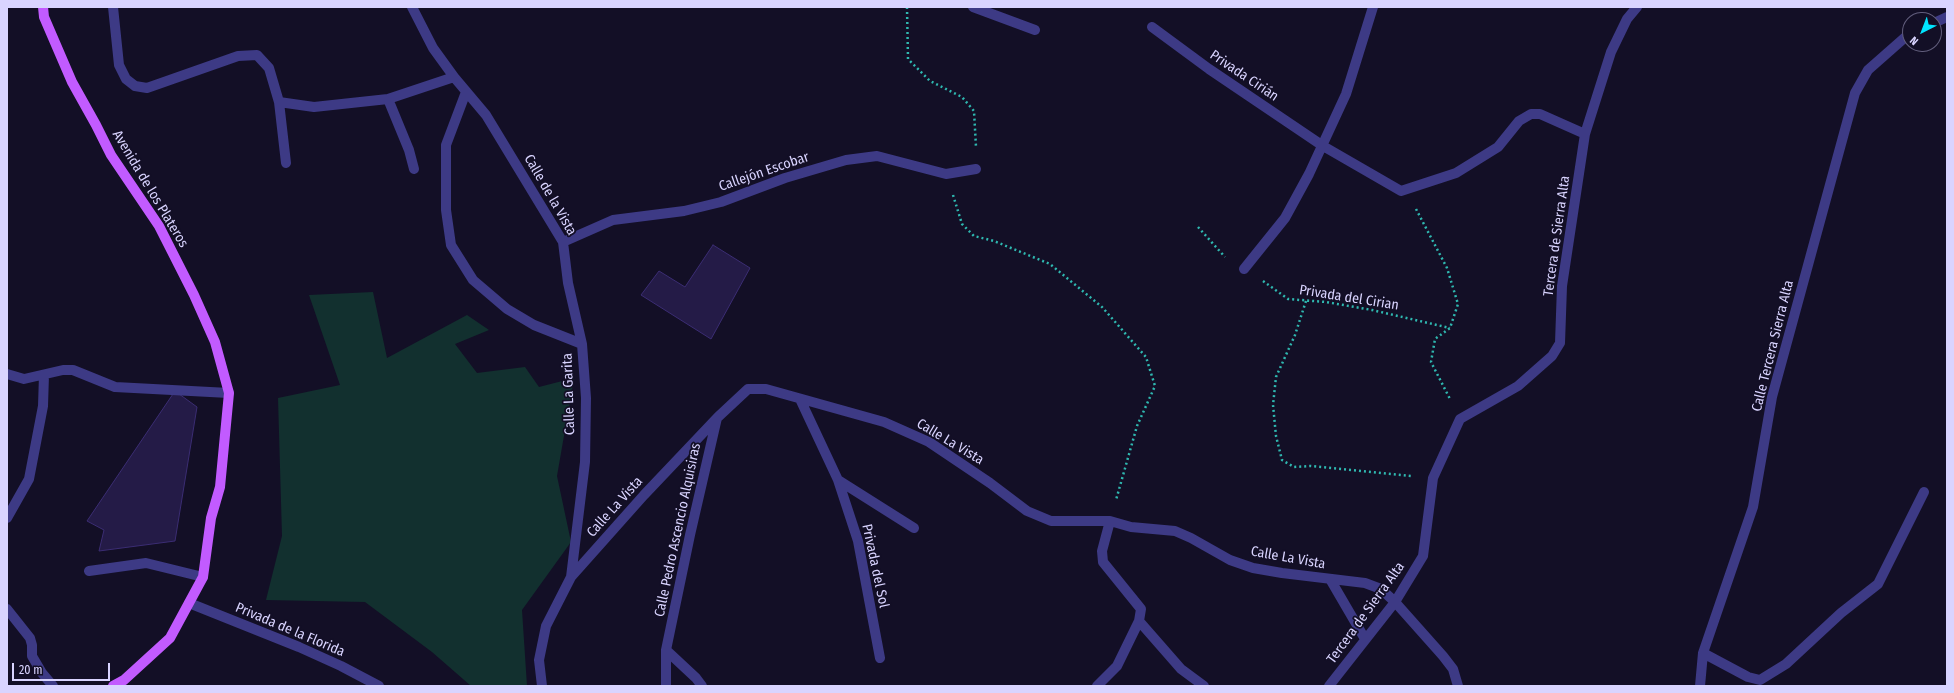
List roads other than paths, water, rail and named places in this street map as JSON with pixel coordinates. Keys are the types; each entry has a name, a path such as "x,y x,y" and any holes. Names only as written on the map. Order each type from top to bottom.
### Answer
{"main road":[{"name":"Avenida de los Plateros","path":"43,7 44,17 72,82 111,155 159,226 194,295 215,342 229,394 220,487 211,518 203,577 170,638 124,680 113,686"}],"street":[{"path":"113,7 119,65 126,79 135,86 147,88 238,56 257,55 269,68 279,102 286,163"},
{"path":"279,102 314,107 388,99 454,78 433,48 412,7"},
{"path":"973,7 1035,30"},
{"path":"1244,269 1285,218 1323,146 1346,94 1373,7"},
{"name":"Tercera de Sierra Alta","path":"1329,686 1395,602 1423,556 1434,478 1460,418 1518,386 1552,356 1560,343 1562,286 1585,134 1611,52 1628,19 1637,7"},
{"name":"Privada Cirián","path":"1152,27 1209,69 1323,146 1401,190 1456,173 1498,147 1519,121 1531,114 1540,114 1585,134"},
{"name":"Calle Tercera Sierra Alta","path":"1700,686 1703,654 1753,507 1772,397 1855,93 1868,70 1902,40"},
{"name":"Calle de la Vista","path":"454,78 486,115 563,242 568,282 582,344"},
{"name":"Calle La Garita","path":"466,92 446,145 446,210 451,245 473,280 507,309 534,325 582,344 586,398 585,462 571,577"},
{"path":"388,99 409,150 414,169"},
{"name":"Callejón Escobar","path":"563,242 613,220 684,211 721,202 785,178 846,160 877,156 946,174 976,169"},
{"path":"7,374 24,379 63,370 73,370 116,387 229,394"},
{"path":"7,518 29,479 43,406 44,375"},
{"name":"Calle La Vista","path":"571,577 644,495 718,417 748,389 766,389 884,422 929,442 990,483 1028,511 1051,521 1110,521 1131,527 1175,531 1191,538 1230,560 1253,568 1330,579 1365,582 1381,589 1395,602 1413,624 1431,642 1453,669 1458,686"},
{"name":"Privada del Sol","path":"800,399 838,480 858,541 880,658"},
{"name":"Calle Pedro Ascencio Alquisiras","path":"666,686 666,650 690,535 718,417"},
{"name":"Privada del Sol","path":"838,480 914,528"},
{"path":"1703,654 1748,677 1760,680 1786,664 1840,613 1878,584 1924,492"},
{"path":"1097,686 1117,666 1139,621 1141,609 1103,562 1102,551 1110,521"},
{"path":"89,571 146,563 203,577"},
{"path":"542,686 539,660 546,626 571,577"},
{"name":"Calle La Vista","path":"1330,579 1365,640"},
{"name":"Privada de la Florida","path":"189,603 299,647 341,666 379,686"},
{"path":"7,609 30,638 32,645 32,656 42,673 53,686"},
{"path":"1139,621 1180,669 1204,686"},
{"path":"666,650 696,678 702,686"}]}
